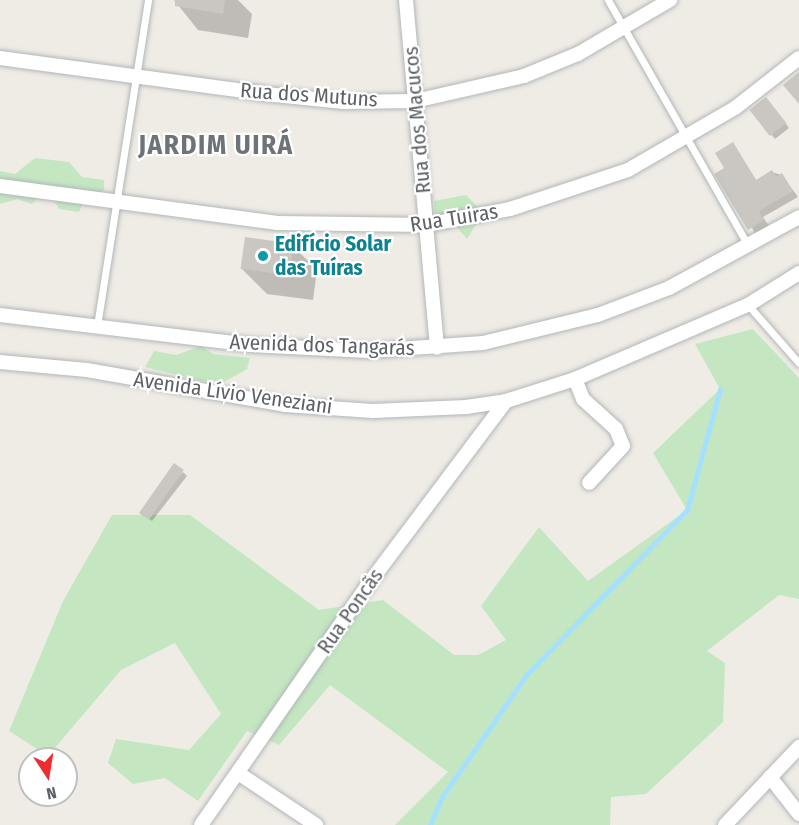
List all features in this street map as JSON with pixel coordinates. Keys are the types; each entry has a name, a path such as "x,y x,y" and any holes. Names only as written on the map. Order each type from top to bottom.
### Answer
{"street":[{"name":"Rua dos Macucos","path":"406,0 437,348"},
{"name":"Rua dos Mutuns","path":"0,58 344,102 414,101 524,76 625,29 670,0"},
{"name":"Rua Tuiras","path":"0,186 278,223 426,225 571,192 628,170 690,135 799,58"},
{"name":"Avenida dos Tangarás","path":"0,315 250,345 437,348 531,334 598,315 669,288 799,217"},
{"name":"Avenida Lívio Veneziani","path":"0,362 87,370 285,405 373,411 506,401 575,379 748,305 799,273"},
{"path":"575,379 583,399 616,429 623,446 589,483"},
{"name":"Rua Poncãs","path":"201,825 367,586 506,401"},
{"path":"725,825 799,747"},
{"path":"238,772 315,825"},
{"path":"770,777 799,814"}],"lane":[{"path":"97,326 148,0"},
{"path":"608,0 690,135 749,246"},
{"path":"748,305 799,363"}],"green space":[{"path":"35,158 69,162 82,177 104,180 104,191 87,194 79,212 59,209 46,187 32,204 17,199 0,204 0,171 15,174"},
{"path":"466,195 478,207 477,223 467,239 454,224 435,217 434,201"},
{"path":"753,329 799,378 799,599 779,595 707,651 725,663 723,722 646,794 611,797 610,825 395,825 448,772 330,685 279,745 247,731 198,801 165,778 133,784 108,763 116,739 189,750 221,714 175,643 121,670 56,747 34,747 9,731 63,601 112,515 190,515 319,610 383,600 454,655 478,655 506,640 481,606 539,527 588,581 687,510 653,453 720,389 695,344"},
{"path":"201,346 213,354 250,358 247,369 219,385 145,367 154,351 176,355"}],"building":[{"path":"175,0 225,0 223,14 175,6"},
{"path":"799,72 799,104 783,85"},
{"path":"766,97 786,123 770,136 749,110"},
{"path":"733,142 756,180 772,170 776,177 782,173 793,191 759,211 764,220 748,230 714,174 724,168 715,153"},
{"name":"Edifício Solar das Tuíras","path":"245,237 294,244 289,276 241,269"},
{"path":"174,463 184,470 149,520 139,513"}],"waterway":[{"path":"430,825 442,797 528,673 687,510 720,389"}],"place":[{"name":"Edifício Solar das Tuíras","path":"263,256"}],"district":[{"name":"JARDIM UIRÁ","path":"216,146"}]}
